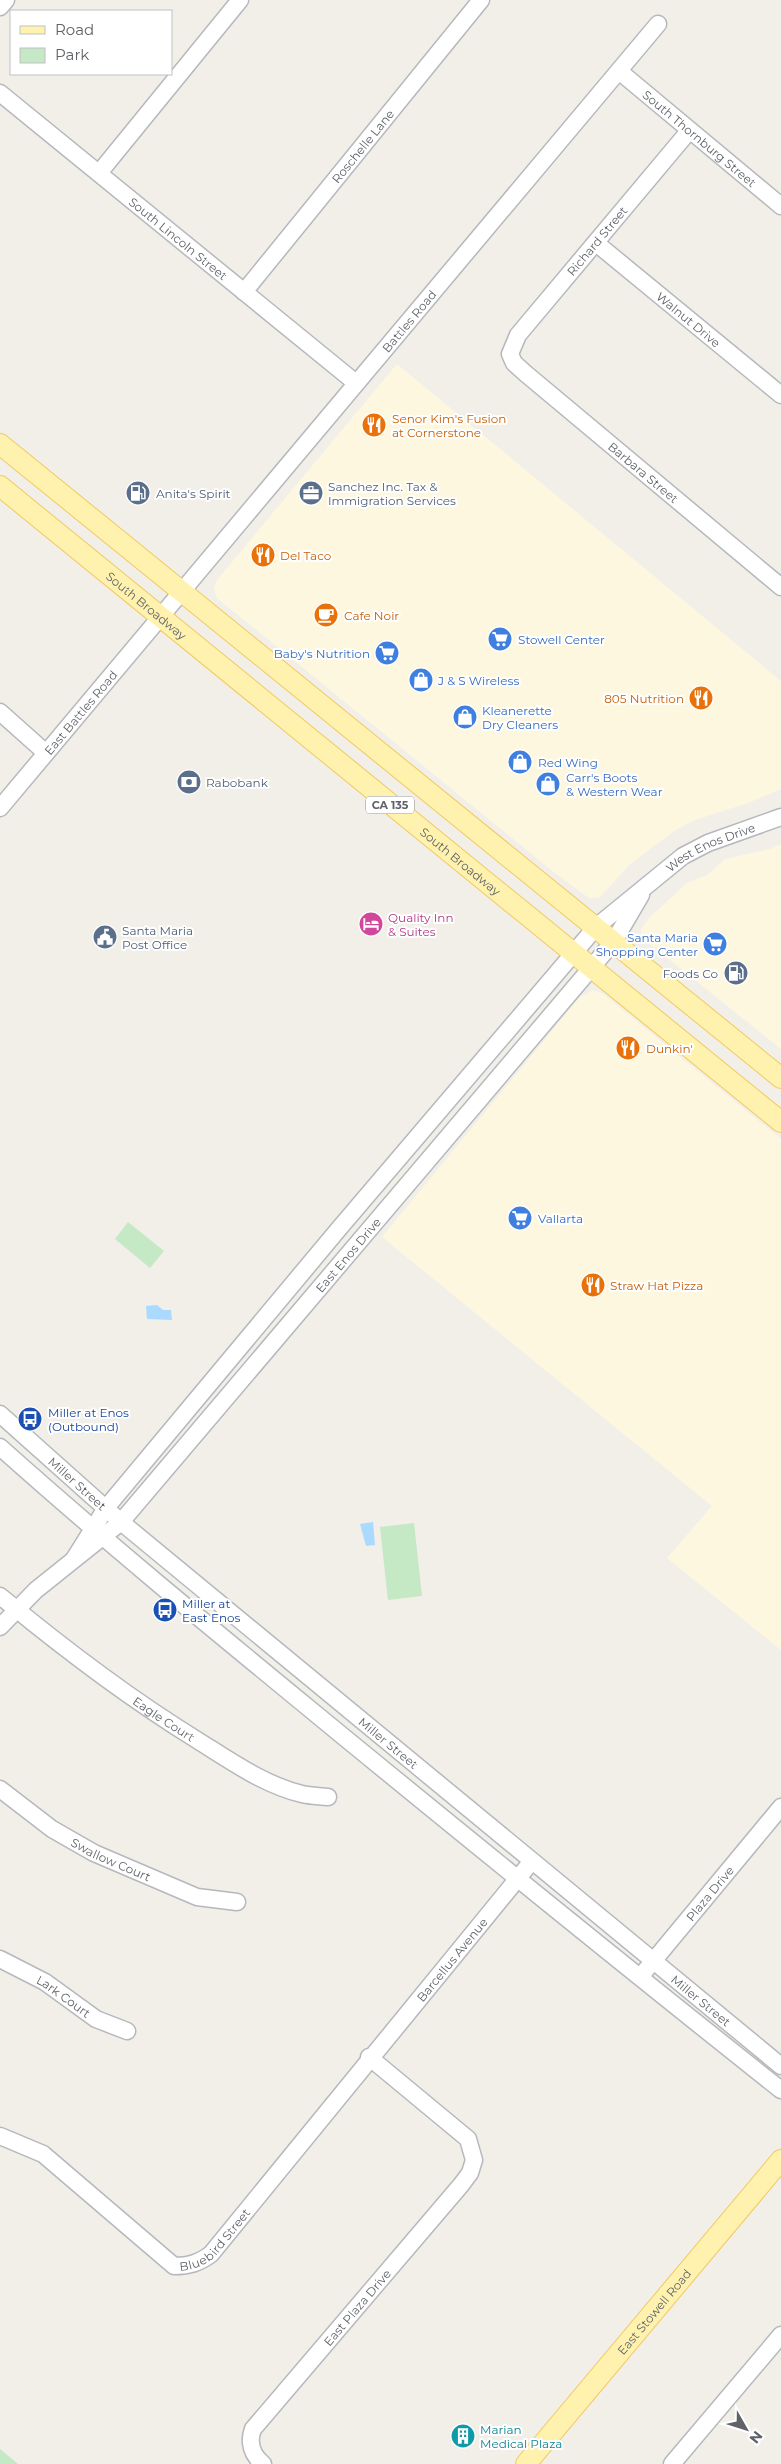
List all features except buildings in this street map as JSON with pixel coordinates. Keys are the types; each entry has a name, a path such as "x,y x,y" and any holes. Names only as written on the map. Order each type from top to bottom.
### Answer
{"main road":[{"name":"CA 135","path":"0,444 781,1078"},
{"name":"South Broadway","path":"0,486 781,1122"},
{"name":"East Stowell Road","path":"526,2464 781,2160"}],"street":[{"path":"0,7 6,0"},
{"path":"99,173 240,0"},
{"name":"Roschelle Lane","path":"244,292 481,0"},
{"name":"Battles Road","path":"160,617 658,24"},
{"name":"South Thornburg Street","path":"619,71 781,206"},
{"name":"South Lincoln Street","path":"0,93 356,383"},
{"name":"Richard Street","path":"510,354 518,335 689,131"},
{"name":"Walnut Drive","path":"596,242 781,395"},
{"name":"Barbara Street","path":"510,354 514,363 525,373 781,587"},
{"name":"East Battles Road","path":"0,808 160,617"},
{"path":"0,712 46,753"},
{"name":"West Enos Drive","path":"596,927 683,856 702,846 781,817"},
{"name":"West Enos Drive","path":"614,942 645,886"},
{"name":"East Enos Drive","path":"97,1534 106,1508 337,1231 596,927"},
{"name":"East Enos Drive","path":"0,1627 16,1609 74,1559 97,1534 121,1522 614,942"},
{"name":"Miller Street","path":"0,1414 121,1522 652,1962 781,2066"},
{"name":"Miller Street","path":"0,1447 97,1534 517,1879 781,2090"},
{"name":"Eagle Court","path":"0,1596 62,1647 144,1707 243,1768 268,1781 301,1794 328,1797"},
{"name":"Swallow Court","path":"0,1788 52,1829 94,1852 197,1896 237,1902"},
{"name":"Plaza Drive","path":"639,1978 781,1807"},
{"name":"Barcellus Avenue","path":"370,2057 532,1861"},
{"name":"Lark Court","path":"0,1959 45,1982 96,2019 127,2031"},
{"name":"Bluebird Street","path":"0,2136 43,2154 174,2266 186,2266 199,2263 211,2254 370,2057"},
{"name":"East Plaza Drive","path":"259,2460 250,2438 253,2429 462,2185 470,2173 474,2160 468,2139 370,2057"},
{"path":"672,2464 781,2335"}],"shaded area":[{"name":"Stowell Center","path":"397,364 781,681 781,789 751,802 695,820 674,831 630,864 599,898 589,898 555,873 217,598 214,589 217,580"},
{"name":"Santa Maria Shopping Center","path":"781,844 781,1049 655,948 641,939 641,929 649,918 687,883 707,875 725,859 770,849"},
{"path":"593,990 602,993 781,1139 781,1650 667,1558 712,1506 382,1237 579,998"}],"green space":[{"path":"128,1222 164,1251 150,1268 115,1239"},
{"path":"414,1523 422,1596 388,1600 380,1527"},
{"path":"0,2449 18,2464 0,2464"}],"water":[{"path":"157,1305 163,1310 171,1310 172,1320 147,1319 146,1306"},
{"path":"373,1522 375,1545 366,1546 360,1524"}],"place":[{"name":"Senor Kim's Fusion at Cornerstone","path":"374,425"},
{"name":"Anita's Spirit","path":"138,493"},
{"name":"Sanchez Inc. Tax & Immigration Services","path":"311,493"},
{"name":"Del Taco","path":"263,555"},
{"name":"Cafe Noir","path":"326,615"},
{"name":"Stowell Center","path":"500,639"},
{"name":"Baby's Nutrition","path":"387,653"},
{"name":"J & S Wireless","path":"421,680"},
{"name":"805 Nutrition","path":"701,698"},
{"name":"Kleanerette Dry Cleaners","path":"465,717"},
{"name":"Red Wing","path":"520,762"},
{"name":"Rabobank","path":"189,782"},
{"name":"Carr's Boots & Western Wear","path":"548,784"},
{"name":"Quality Inn & Suites","path":"371,924"},
{"name":"Santa Maria Post Office","path":"105,937"},
{"name":"Santa Maria Shopping Center","path":"715,944"},
{"name":"Foods Co","path":"736,973"},
{"name":"Dunkin'","path":"628,1048"},
{"name":"Vallarta","path":"520,1218"},
{"name":"Straw Hat Pizza","path":"593,1285"},
{"name":"Miller at Enos (Outbound)","path":"30,1419"},
{"name":"Miller at East Enos","path":"165,1610"},
{"name":"Marian Medical Plaza","path":"463,2436"}]}
